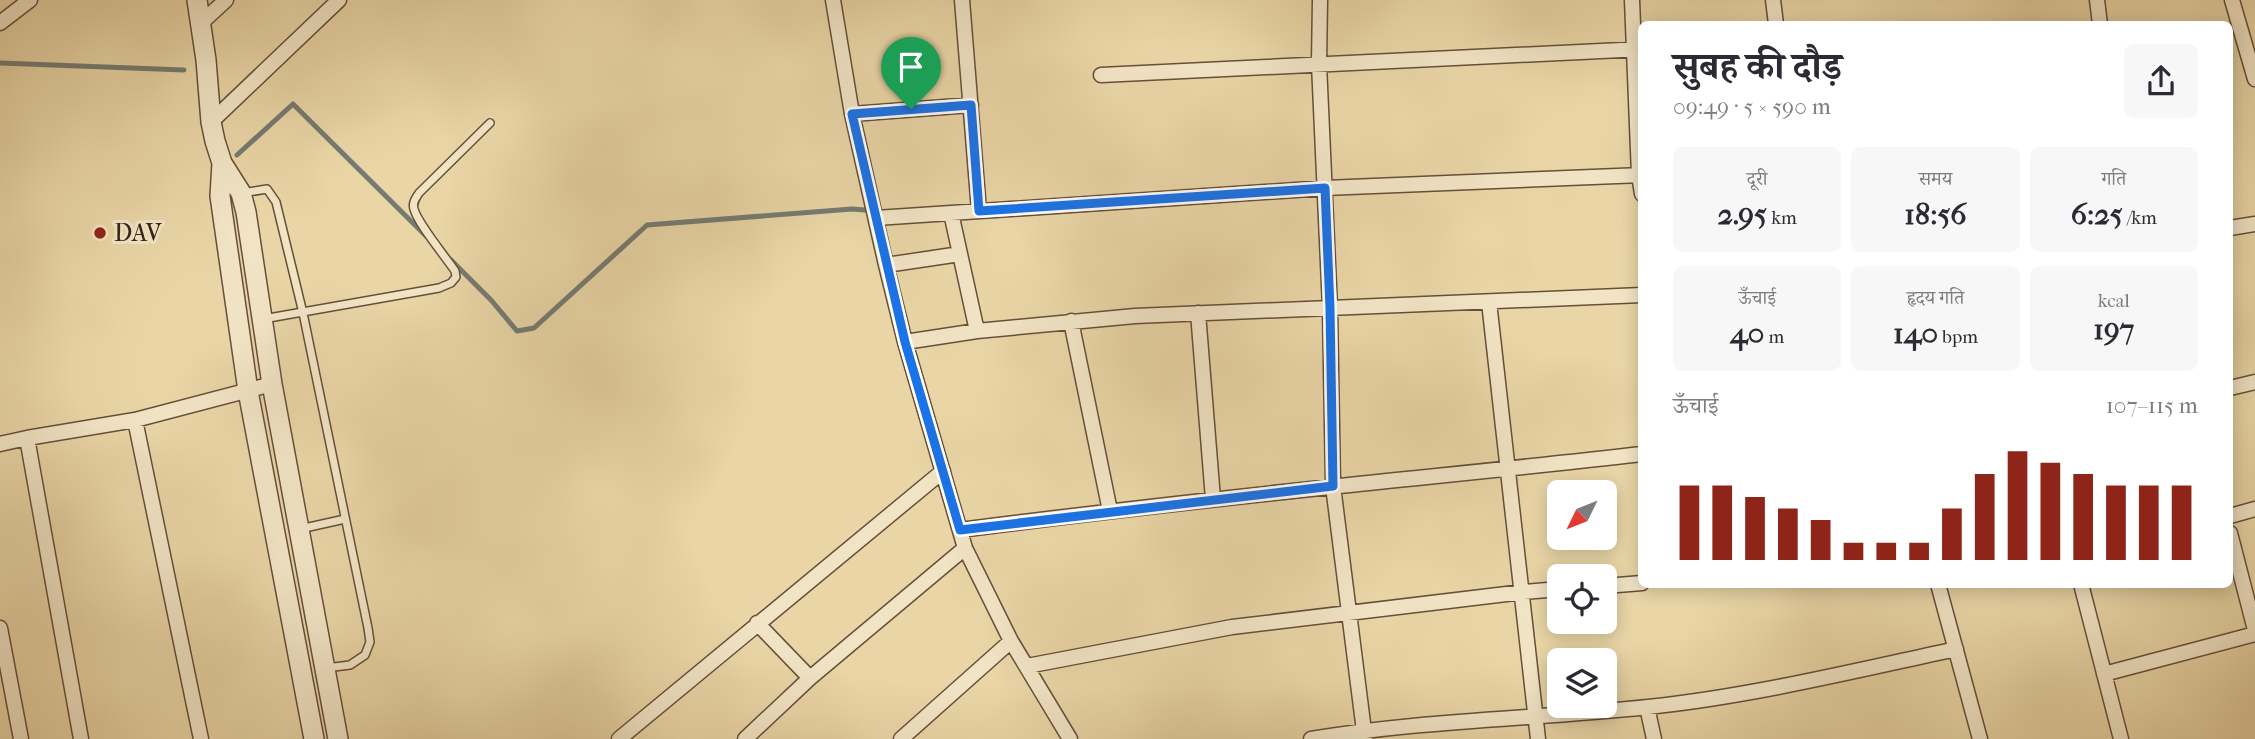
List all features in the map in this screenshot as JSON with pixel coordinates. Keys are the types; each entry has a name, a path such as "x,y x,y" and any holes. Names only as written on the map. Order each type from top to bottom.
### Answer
{"street":[{"path":"0,23 30,0"},
{"path":"197,0 211,122 222,163 241,193 246,212 272,384 338,739"},
{"path":"201,23 226,0"},
{"path":"211,122 339,0"},
{"path":"833,0 852,114 886,265 905,342 965,548 1011,640 1069,739"},
{"path":"962,0 979,211"},
{"path":"1320,0 1319,64 1330,308 1333,486 1364,734"},
{"path":"1101,75 1638,49 1632,0"},
{"path":"1773,0 1776,21"},
{"path":"2097,0 2100,21"},
{"path":"2232,0 2255,79"},
{"path":"852,114 971,105"},
{"path":"222,163 220,196 247,391 314,739"},
{"path":"876,218 1325,188 1638,175"},
{"path":"951,213 978,331"},
{"path":"2233,228 2255,224"},
{"path":"886,265 960,254"},
{"path":"905,342 1071,321 1198,313 1638,295"},
{"path":"1489,302 1510,470 1538,739"},
{"path":"1198,313 1213,499"},
{"path":"1071,321 1110,511"},
{"path":"2233,387 2255,382"},
{"path":"0,444 135,420 272,384"},
{"path":"135,420 201,739"},
{"path":"26,438 81,739"},
{"path":"960,530 1213,499 1638,454"},
{"path":"619,739 943,471"},
{"path":"2233,515 2255,509"},
{"path":"2104,674 2255,632 2233,545"},
{"path":"745,739 810,678 965,548"},
{"path":"1617,585 1638,583"},
{"path":"1939,588 1980,739"},
{"path":"2082,588 2121,739"},
{"path":"1027,666 1232,627 1547,590"},
{"path":"757,623 810,678"},
{"path":"0,628 21,739"},
{"path":"901,739 1011,640"},
{"path":"1311,739 1647,707 1753,692 1955,649"},
{"path":"1647,707 1654,739"}],"lane":[{"path":"263,319 439,288 451,283 456,277 455,271 420,220 414,209 414,202 419,193 490,123"},
{"path":"241,193 267,188 273,194 303,313 370,642 365,655 350,664 325,668"},
{"path":"299,530 345,519"}],"waterway":[{"path":"0,63 184,70"},
{"path":"237,155 293,104 426,236"},
{"path":"451,260 517,331 534,328 647,225 865,210"}],"place":[{"name":"DAV","path":"100,233"}],"route":[{"path":"971,105 979,211 1325,188 1333,486 960,530 905,342 852,114 911,109 971,105"}]}
